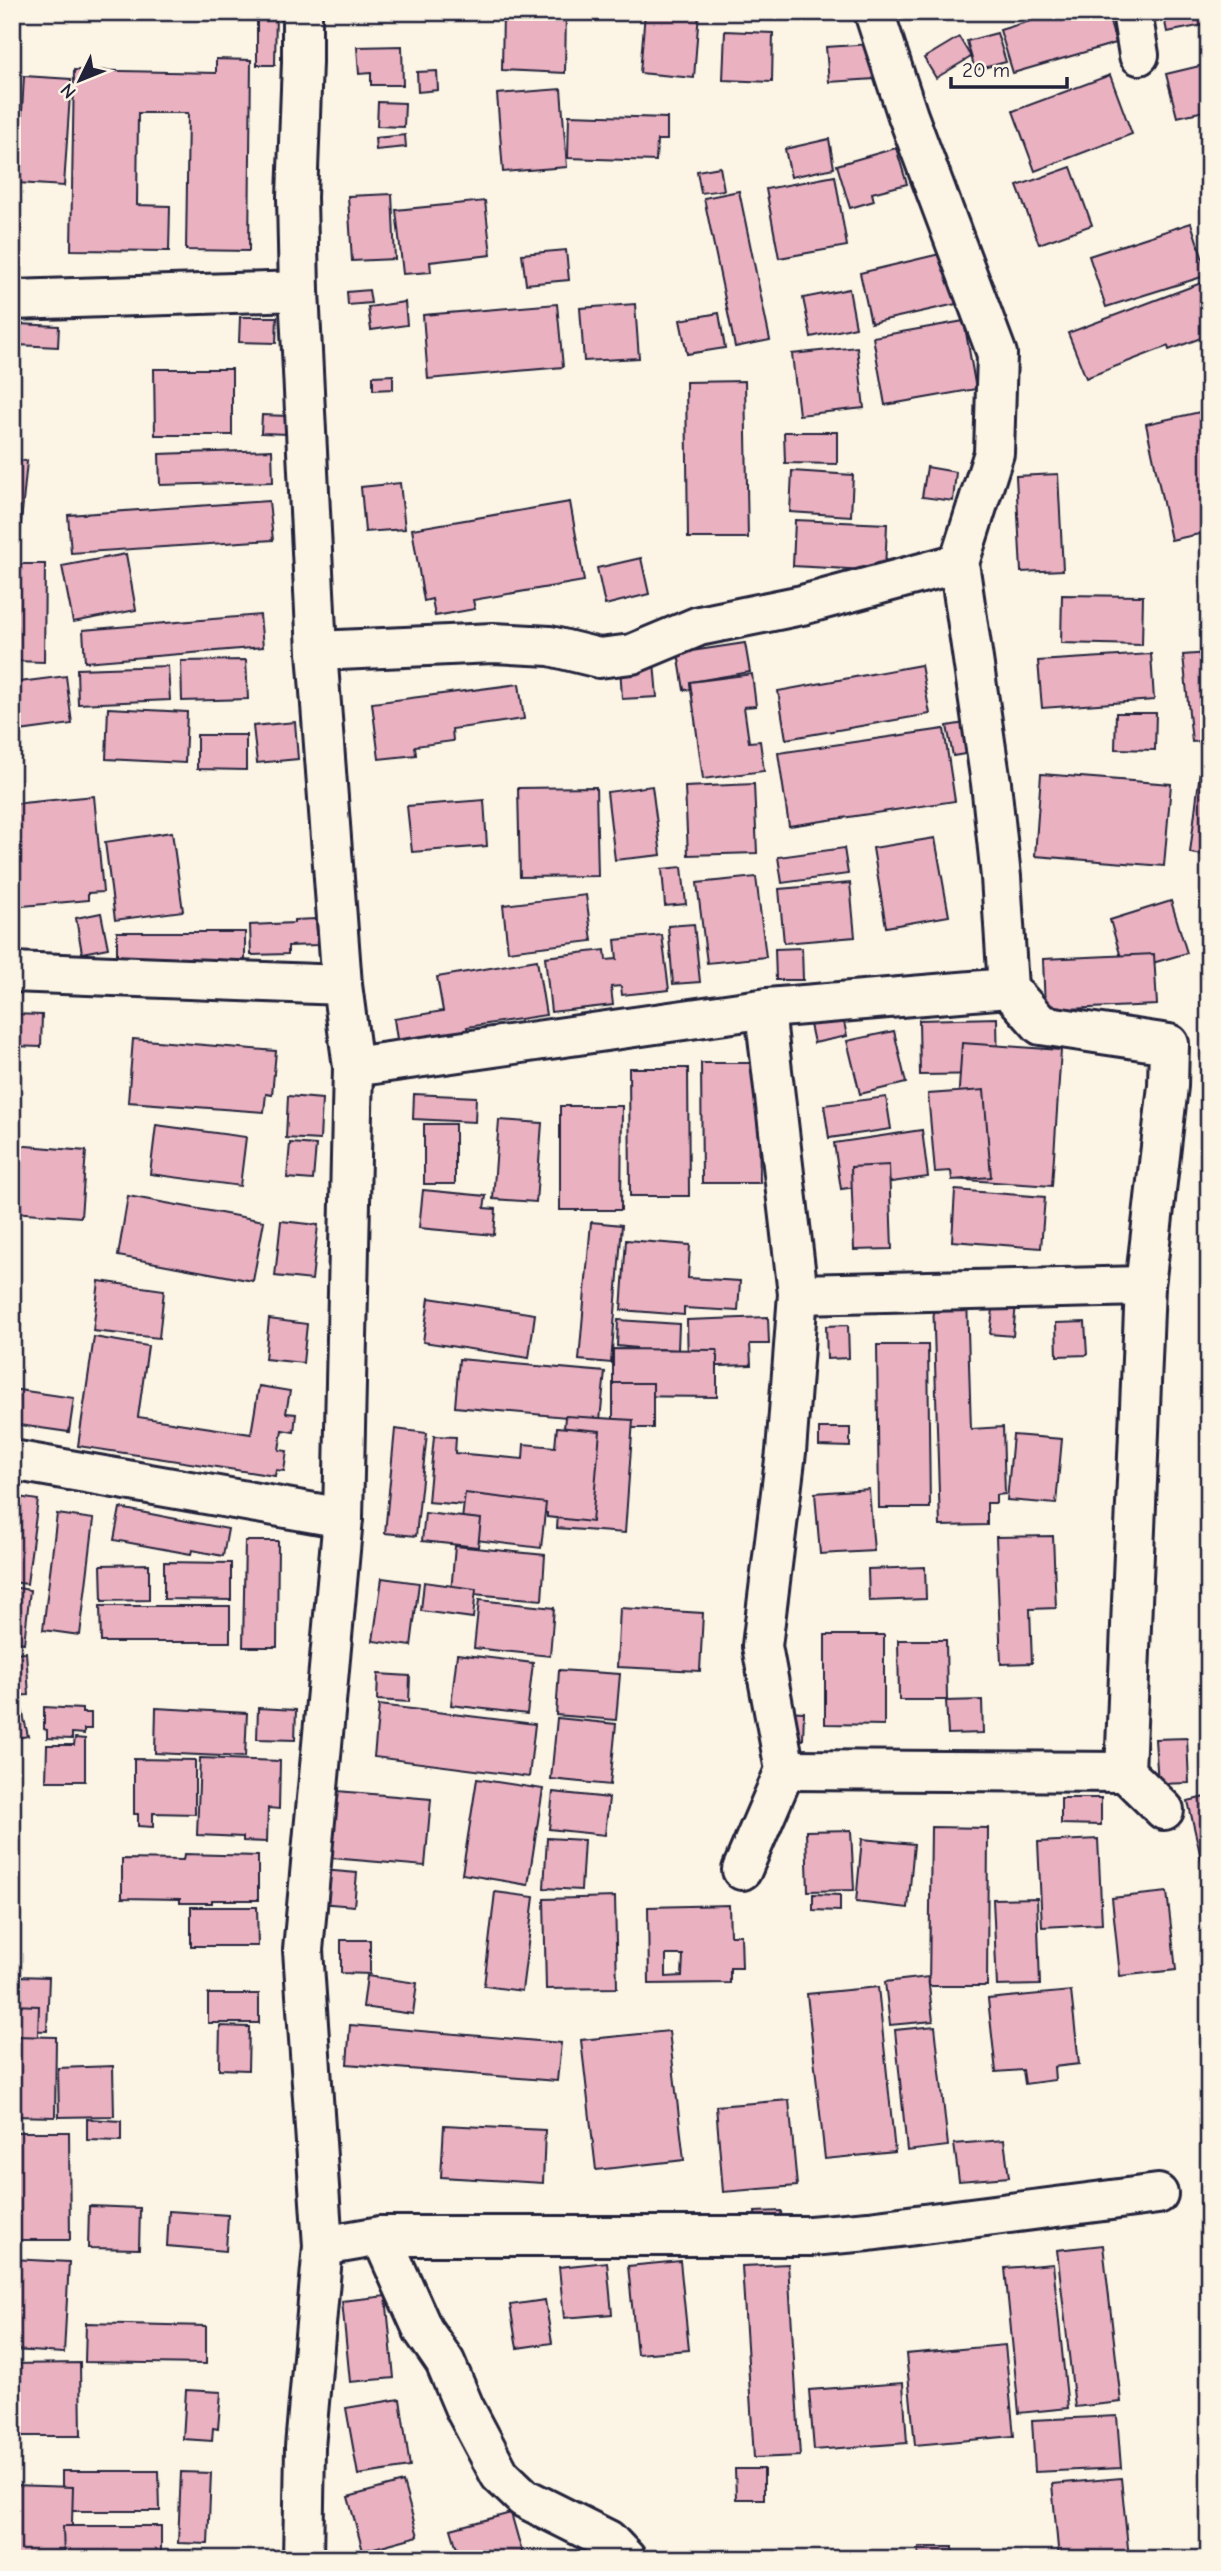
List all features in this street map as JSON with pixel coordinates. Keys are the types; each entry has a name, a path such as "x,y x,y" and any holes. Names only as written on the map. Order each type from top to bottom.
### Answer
{"street":[{"path":"302,12 297,197 299,291 317,651 342,985 353,1067 343,1518 303,1950 323,2246 305,2447 303,2559"},
{"path":"874,12 908,116 997,354 994,453 959,563 991,783 1001,877 1007,988 1041,1025 1170,1044 1168,1086 1145,1286 1125,1772"},
{"path":"1132,12 1139,55"},
{"path":"12,300 299,291"},
{"path":"317,651 493,643 551,646 598,658 632,653 699,626 802,605 959,563"},
{"path":"12,972 342,985"},
{"path":"353,1067 768,1008 1007,988"},
{"path":"742,1870 785,1770 762,1646 786,1452 798,1294 767,1028 768,1008"},
{"path":"798,1294 1145,1286"},
{"path":"12,1460 343,1518"},
{"path":"785,1770 1125,1772 1164,1810"},
{"path":"323,2246 381,2236 810,2236 869,2231 1158,2194"},
{"path":"381,2236 423,2330 445,2362 464,2407 500,2475 524,2498 608,2540 626,2559"}],"building":[{"path":"257,12 276,12 275,65 257,65"},
{"path":"503,12 566,12 565,73 502,70"},
{"path":"645,12 699,12 694,78 640,73"},
{"path":"1060,12 1107,12 1116,43 1013,73 1000,30"},
{"path":"1163,12 1209,12 1209,24 1167,32"},
{"path":"725,31 773,33 772,82 723,80"},
{"path":"997,33 1006,62 975,70 967,41"},
{"path":"959,37 971,57 936,78 924,58"},
{"path":"872,44 875,79 829,82 826,47"},
{"path":"402,46 403,85 371,85 371,73 359,74 357,47"},
{"path":"216,59 251,60 249,251 186,250 188,113 138,113 137,205 170,206 169,251 71,250 74,70 216,73"},
{"path":"1208,64 1209,110 1177,117 1166,74"},
{"path":"437,71 438,90 418,92 417,72"},
{"path":"1110,75 1132,134 1035,171 1013,111"},
{"path":"24,76 71,79 64,186 18,183"},
{"path":"561,89 567,167 503,172 497,94"},
{"path":"378,102 405,103 404,127 377,126"},
{"path":"569,115 667,118 667,140 657,140 656,161 568,158"},
{"path":"405,135 406,147 376,150 375,138"},
{"path":"12,137 18,137 14,230 12,230"},
{"path":"829,139 834,168 791,177 785,149"},
{"path":"896,148 907,184 872,193 874,201 850,208 837,165"},
{"path":"720,167 724,190 701,193 697,171"},
{"path":"1071,167 1092,225 1039,244 1017,186"},
{"path":"835,176 847,246 779,258 766,189"},
{"path":"739,191 770,340 735,347 704,198"},
{"path":"392,194 395,259 352,261 348,196"},
{"path":"485,201 491,255 430,262 431,272 403,274 396,210"},
{"path":"1191,223 1208,275 1106,307 1089,256"},
{"path":"566,250 569,280 526,284 522,254"},
{"path":"944,253 956,304 871,323 860,273"},
{"path":"1209,280 1209,335 1169,350 1168,346 1086,378 1068,333"},
{"path":"849,289 856,327 811,337 803,298"},
{"path":"369,290 371,303 348,305 347,292"},
{"path":"405,302 407,325 371,330 368,307"},
{"path":"557,304 563,367 428,379 423,315"},
{"path":"635,304 639,358 584,361 580,308"},
{"path":"719,313 725,348 687,354 680,320"},
{"path":"240,317 277,317 276,343 239,342"},
{"path":"964,321 976,389 885,405 873,337"},
{"path":"18,324 59,326 58,347 17,345"},
{"path":"857,347 864,408 799,415 792,354"},
{"path":"154,369 232,369 232,435 155,435"},
{"path":"393,375 393,389 373,390 373,376"},
{"path":"745,381 748,538 688,538 686,382"},
{"path":"1209,410 1209,532 1171,540 1146,424"},
{"path":"262,415 288,416 288,434 261,433"},
{"path":"784,432 837,432 837,464 785,463"},
{"path":"272,450 273,482 160,485 159,454"},
{"path":"12,460 27,461 18,554 12,553"},
{"path":"927,467 956,472 953,501 922,497"},
{"path":"792,471 853,475 851,516 790,512"},
{"path":"1058,474 1063,570 1021,572 1016,476"},
{"path":"400,483 405,529 365,532 361,487"},
{"path":"269,501 273,540 71,553 68,515"},
{"path":"570,502 584,581 473,600 475,609 435,616 432,599 424,601 412,529"},
{"path":"795,520 887,524 885,571 793,566"},
{"path":"126,554 136,610 73,622 62,566"},
{"path":"641,558 649,594 605,605 597,568"},
{"path":"12,564 45,564 44,662 12,661"},
{"path":"1062,595 1143,596 1142,645 1061,643"},
{"path":"260,615 263,647 85,662 83,630"},
{"path":"745,643 750,672 690,682 691,689 684,690 678,653"},
{"path":"1209,653 1209,740 1192,742 1183,655"},
{"path":"1151,654 1154,700 1042,708 1038,661"},
{"path":"246,660 248,699 182,701 181,661"},
{"path":"654,662 657,697 622,699 620,664"},
{"path":"921,665 930,714 786,739 778,691"},
{"path":"168,666 170,700 78,704 77,669"},
{"path":"752,674 756,706 744,707 749,742 760,741 764,771 703,779 690,682"},
{"path":"66,676 72,724 12,732 12,683"},
{"path":"519,684 524,719 452,729 453,741 415,746 416,755 379,759 372,703"},
{"path":"108,708 187,712 185,763 106,759"},
{"path":"1116,713 1156,713 1155,750 1115,749"},
{"path":"295,722 298,759 257,763 253,726"},
{"path":"965,723 971,753 953,756 947,726"},
{"path":"944,729 955,801 789,826 778,753"},
{"path":"197,735 246,735 246,770 197,769"},
{"path":"1201,763 1209,764 1209,856 1190,853"},
{"path":"1041,774 1171,784 1164,866 1035,856"},
{"path":"754,784 757,853 688,855 685,787"},
{"path":"652,786 661,855 615,860 607,792"},
{"path":"596,787 598,876 520,877 518,788"},
{"path":"94,796 103,892 88,893 88,900 12,907 12,804"},
{"path":"484,800 487,846 412,852 407,806"},
{"path":"172,832 183,911 115,920 105,842"},
{"path":"935,838 949,916 886,927 873,848"},
{"path":"844,848 848,874 782,883 778,857"},
{"path":"682,867 686,904 665,906 662,869"},
{"path":"756,877 766,957 707,963 697,883"},
{"path":"850,883 855,937 784,943 779,889"},
{"path":"586,895 592,941 508,951 503,905"},
{"path":"1171,901 1187,953 1125,971 1110,920"},
{"path":"101,913 108,948 82,953 76,918"},
{"path":"316,919 318,945 288,946 288,954 251,955 250,925"},
{"path":"694,924 700,982 673,984 668,926"},
{"path":"117,932 245,932 245,968 117,963"},
{"path":"662,935 669,990 622,995 621,986 611,987 613,1005 551,1012 545,957 605,950 606,960 617,959 615,940"},
{"path":"802,948 803,980 776,980 775,949"},
{"path":"1154,954 1157,1005 1045,1010 1043,959"},
{"path":"537,960 546,1015 467,1027 469,1035 398,1046 394,1019 443,1011 437,977"},
{"path":"842,1013 847,1036 814,1043 809,1020"},
{"path":"12,1014 42,1015 41,1047 12,1046"},
{"path":"997,1018 998,1074 920,1075 919,1020"},
{"path":"894,1031 906,1083 860,1094 847,1041"},
{"path":"133,1039 276,1051 272,1095 266,1094 264,1112 128,1102"},
{"path":"962,1043 1061,1050 1052,1186 953,1179"},
{"path":"701,1063 758,1063 760,1183 702,1183"},
{"path":"629,1068 688,1068 689,1196 630,1196"},
{"path":"984,1090 991,1177 952,1180 951,1171 935,1172 928,1094"},
{"path":"414,1094 476,1097 475,1122 413,1119"},
{"path":"288,1096 322,1099 320,1140 286,1138"},
{"path":"886,1097 891,1129 829,1138 824,1105"},
{"path":"560,1106 622,1106 621,1210 560,1210"},
{"path":"499,1120 542,1123 536,1202 493,1199"},
{"path":"424,1124 455,1124 455,1184 424,1184"},
{"path":"156,1125 246,1137 240,1186 150,1174"},
{"path":"922,1130 928,1177 841,1189 834,1143"},
{"path":"290,1143 316,1145 313,1180 287,1178"},
{"path":"14,1145 86,1151 81,1217 12,1212"},
{"path":"889,1165 892,1249 854,1250 851,1167"},
{"path":"423,1190 486,1196 484,1208 496,1209 494,1235 419,1228"},
{"path":"955,1190 1045,1197 1041,1248 952,1241"},
{"path":"128,1196 264,1221 253,1281 118,1256"},
{"path":"281,1221 318,1225 312,1280 275,1276"},
{"path":"591,1222 622,1225 611,1363 579,1360"},
{"path":"626,1240 690,1245 688,1278 740,1281 738,1311 684,1308 684,1315 621,1310"},
{"path":"99,1281 164,1290 159,1338 93,1331"},
{"path":"933,1297 967,1297 971,1429 1003,1427 1005,1494 996,1495 996,1503 987,1503 987,1525 940,1526"},
{"path":"429,1298 535,1314 529,1358 423,1342"},
{"path":"994,1301 1016,1303 1013,1336 990,1334"},
{"path":"768,1317 769,1344 750,1344 751,1365 688,1367 687,1320"},
{"path":"269,1319 307,1324 303,1363 265,1359"},
{"path":"618,1320 679,1324 678,1350 658,1349 658,1357 635,1356 636,1348 617,1346"},
{"path":"1085,1322 1087,1355 1057,1356 1056,1323"},
{"path":"848,1325 849,1358 827,1359 826,1326"},
{"path":"94,1337 148,1346 138,1417 251,1434 259,1386 290,1391 286,1413 296,1414 294,1432 282,1430 279,1450 287,1451 284,1471 276,1470 275,1476 78,1446"},
{"path":"877,1345 928,1345 930,1508 879,1508"},
{"path":"613,1349 717,1350 717,1397 613,1396"},
{"path":"459,1359 605,1372 600,1420 455,1407"},
{"path":"613,1383 653,1383 653,1428 613,1428"},
{"path":"12,1389 74,1398 69,1432 12,1424"},
{"path":"565,1416 633,1420 625,1533 557,1528"},
{"path":"557,1427 600,1431 592,1522 547,1517 547,1513 512,1510 511,1518 464,1514 465,1505 428,1502 434,1436 456,1437 455,1453 523,1459 524,1444 555,1447"},
{"path":"819,1428 850,1428 850,1447 819,1446"},
{"path":"395,1429 427,1433 416,1536 385,1533"},
{"path":"1013,1435 1062,1439 1056,1504 1007,1500"},
{"path":"869,1489 874,1551 820,1554 815,1493"},
{"path":"465,1493 546,1503 541,1548 460,1538"},
{"path":"12,1496 38,1500 27,1584 12,1582"},
{"path":"120,1508 228,1529 223,1556 192,1550 191,1554 114,1540"},
{"path":"425,1513 481,1519 478,1547 422,1541"},
{"path":"57,1514 94,1519 80,1635 43,1630"},
{"path":"1053,1536 1056,1608 1030,1609 1032,1663 1001,1664 996,1537"},
{"path":"245,1541 278,1541 277,1647 243,1647"},
{"path":"455,1546 545,1555 542,1600 451,1592"},
{"path":"164,1562 231,1563 231,1600 164,1599"},
{"path":"149,1564 149,1600 102,1601 101,1565"},
{"path":"925,1567 926,1599 869,1601 868,1569"},
{"path":"382,1578 419,1583 411,1646 373,1641"},
{"path":"424,1582 476,1589 473,1618 421,1611"},
{"path":"12,1587 30,1590 24,1643 12,1641"},
{"path":"479,1600 554,1608 550,1656 474,1648"},
{"path":"100,1606 230,1606 230,1642 101,1642"},
{"path":"620,1608 703,1613 700,1671 617,1667"},
{"path":"825,1635 884,1635 884,1725 825,1724"},
{"path":"898,1640 946,1640 947,1700 899,1700"},
{"path":"26,1652 29,1695 12,1696 12,1653"},
{"path":"457,1654 533,1663 527,1714 451,1705"},
{"path":"559,1670 620,1674 616,1720 556,1715"},
{"path":"378,1674 410,1676 409,1702 377,1700"},
{"path":"982,1700 983,1733 948,1734 946,1701"},
{"path":"20,1701 28,1736 12,1739 12,1703"},
{"path":"379,1705 535,1724 529,1777 374,1757"},
{"path":"44,1707 82,1709 82,1713 91,1713 91,1729 84,1729 84,1734 72,1733 72,1739 47,1738 47,1730 44,1729"},
{"path":"156,1708 247,1713 245,1757 155,1753"},
{"path":"258,1708 296,1710 295,1740 257,1739"},
{"path":"783,1711 804,1712 803,1740 781,1738"},
{"path":"557,1718 616,1724 610,1785 551,1779"},
{"path":"75,1738 85,1739 85,1781 46,1781 47,1745 74,1745"},
{"path":"1187,1738 1189,1783 1158,1784 1155,1739"},
{"path":"200,1758 280,1761 279,1809 268,1808 267,1842 243,1841 243,1837 197,1835"},
{"path":"134,1759 195,1760 195,1814 153,1813 153,1827 138,1826 138,1814 134,1814"},
{"path":"477,1779 543,1789 528,1885 462,1874"},
{"path":"325,1790 431,1799 425,1866 320,1857"},
{"path":"553,1792 609,1798 605,1835 549,1829"},
{"path":"1209,1796 1209,1860 1202,1862 1188,1801"},
{"path":"1061,1798 1101,1798 1101,1825 1061,1824"},
{"path":"931,1827 988,1828 987,1986 929,1986"},
{"path":"851,1830 854,1890 808,1891 806,1831"},
{"path":"547,1838 584,1840 581,1890 544,1888"},
{"path":"862,1839 914,1844 908,1908 856,1902"},
{"path":"1098,1839 1102,1924 1042,1927 1038,1842"},
{"path":"184,1854 258,1856 258,1900 180,1903 180,1899 122,1898 122,1859 183,1860"},
{"path":"322,1870 357,1873 354,1906 319,1903"},
{"path":"495,1892 534,1897 522,1991 484,1986"},
{"path":"1167,1892 1176,1970 1120,1976 1112,1898"},
{"path":"813,1894 840,1895 840,1911 813,1910"},
{"path":"615,1897 617,1988 546,1989 544,1899"},
{"path":"1037,1898 1040,1985 997,1986 993,1899"},
{"path":"729,1905 730,1935 741,1935 742,1968 730,1968 730,1983 649,1984 648,1907","holes":["666,1955 683,1955 682,1976 666,1977"]},
{"path":"191,1907 257,1907 258,1946 191,1946"},
{"path":"341,1940 370,1940 370,1974 341,1973"},
{"path":"18,1976 49,1977 47,2031 17,2030"},
{"path":"367,1976 417,1983 413,2014 363,2007"},
{"path":"928,1977 933,2021 890,2025 885,1982"},
{"path":"878,1987 895,2152 825,2159 807,1994"},
{"path":"1071,1991 1079,2064 1054,2067 1055,2080 1025,2084 1023,2070 996,2072 988,1999"},
{"path":"208,1994 259,1994 259,2023 208,2023"},
{"path":"12,2005 39,2006 37,2064 12,2063"},
{"path":"350,2025 561,2043 557,2081 347,2064"},
{"path":"220,2026 249,2027 248,2070 219,2069"},
{"path":"935,2026 948,2146 907,2151 895,2030"},
{"path":"669,2031 684,2160 596,2170 581,2040"},
{"path":"12,2036 56,2037 55,2117 12,2116"},
{"path":"113,2066 114,2116 59,2117 58,2068"},
{"path":"789,2100 797,2186 723,2192 716,2106"},
{"path":"87,2119 121,2121 121,2141 87,2140"},
{"path":"444,2125 545,2130 543,2183 441,2177"},
{"path":"14,2132 69,2132 70,2240 15,2240"},
{"path":"1004,2140 1009,2177 959,2181 954,2144"},
{"path":"89,2206 140,2208 139,2249 88,2248"},
{"path":"169,2211 228,2215 226,2251 167,2246"},
{"path":"781,2211 782,2223 756,2225 755,2212"},
{"path":"1103,2245 1121,2402 1075,2407 1057,2250"},
{"path":"12,2259 69,2262 64,2353 12,2350"},
{"path":"680,2261 689,2350 637,2354 628,2266"},
{"path":"607,2262 612,2314 564,2318 559,2267"},
{"path":"788,2264 800,2456 754,2458 742,2266"},
{"path":"1053,2264 1068,2408 1019,2413 1005,2268"},
{"path":"386,2296 394,2378 350,2382 342,2301"},
{"path":"545,2300 552,2343 517,2348 510,2305"},
{"path":"86,2323 206,2326 206,2364 85,2362"},
{"path":"1005,2345 1014,2436 915,2445 906,2354"},
{"path":"80,2363 81,2436 12,2436 12,2364"},
{"path":"903,2383 907,2443 814,2450 809,2390"},
{"path":"186,2390 221,2392 218,2429 213,2428 212,2441 183,2439"},
{"path":"400,2399 410,2467 358,2475 346,2408"},
{"path":"1117,2416 1121,2468 1035,2472 1032,2420"},
{"path":"735,2469 764,2469 764,2499 736,2499"},
{"path":"62,2471 159,2471 160,2511 62,2511"},
{"path":"181,2472 211,2473 208,2544 178,2543"},
{"path":"1121,2478 1129,2558 1059,2559 1052,2484"},
{"path":"403,2482 418,2536 363,2551 348,2497"},
{"path":"12,2485 73,2487 71,2559 12,2559"},
{"path":"511,2513 524,2559 460,2559 451,2529"},
{"path":"63,2526 161,2526 161,2559 64,2559"},
{"path":"919,2547 953,2547 953,2559 918,2559"}]}
